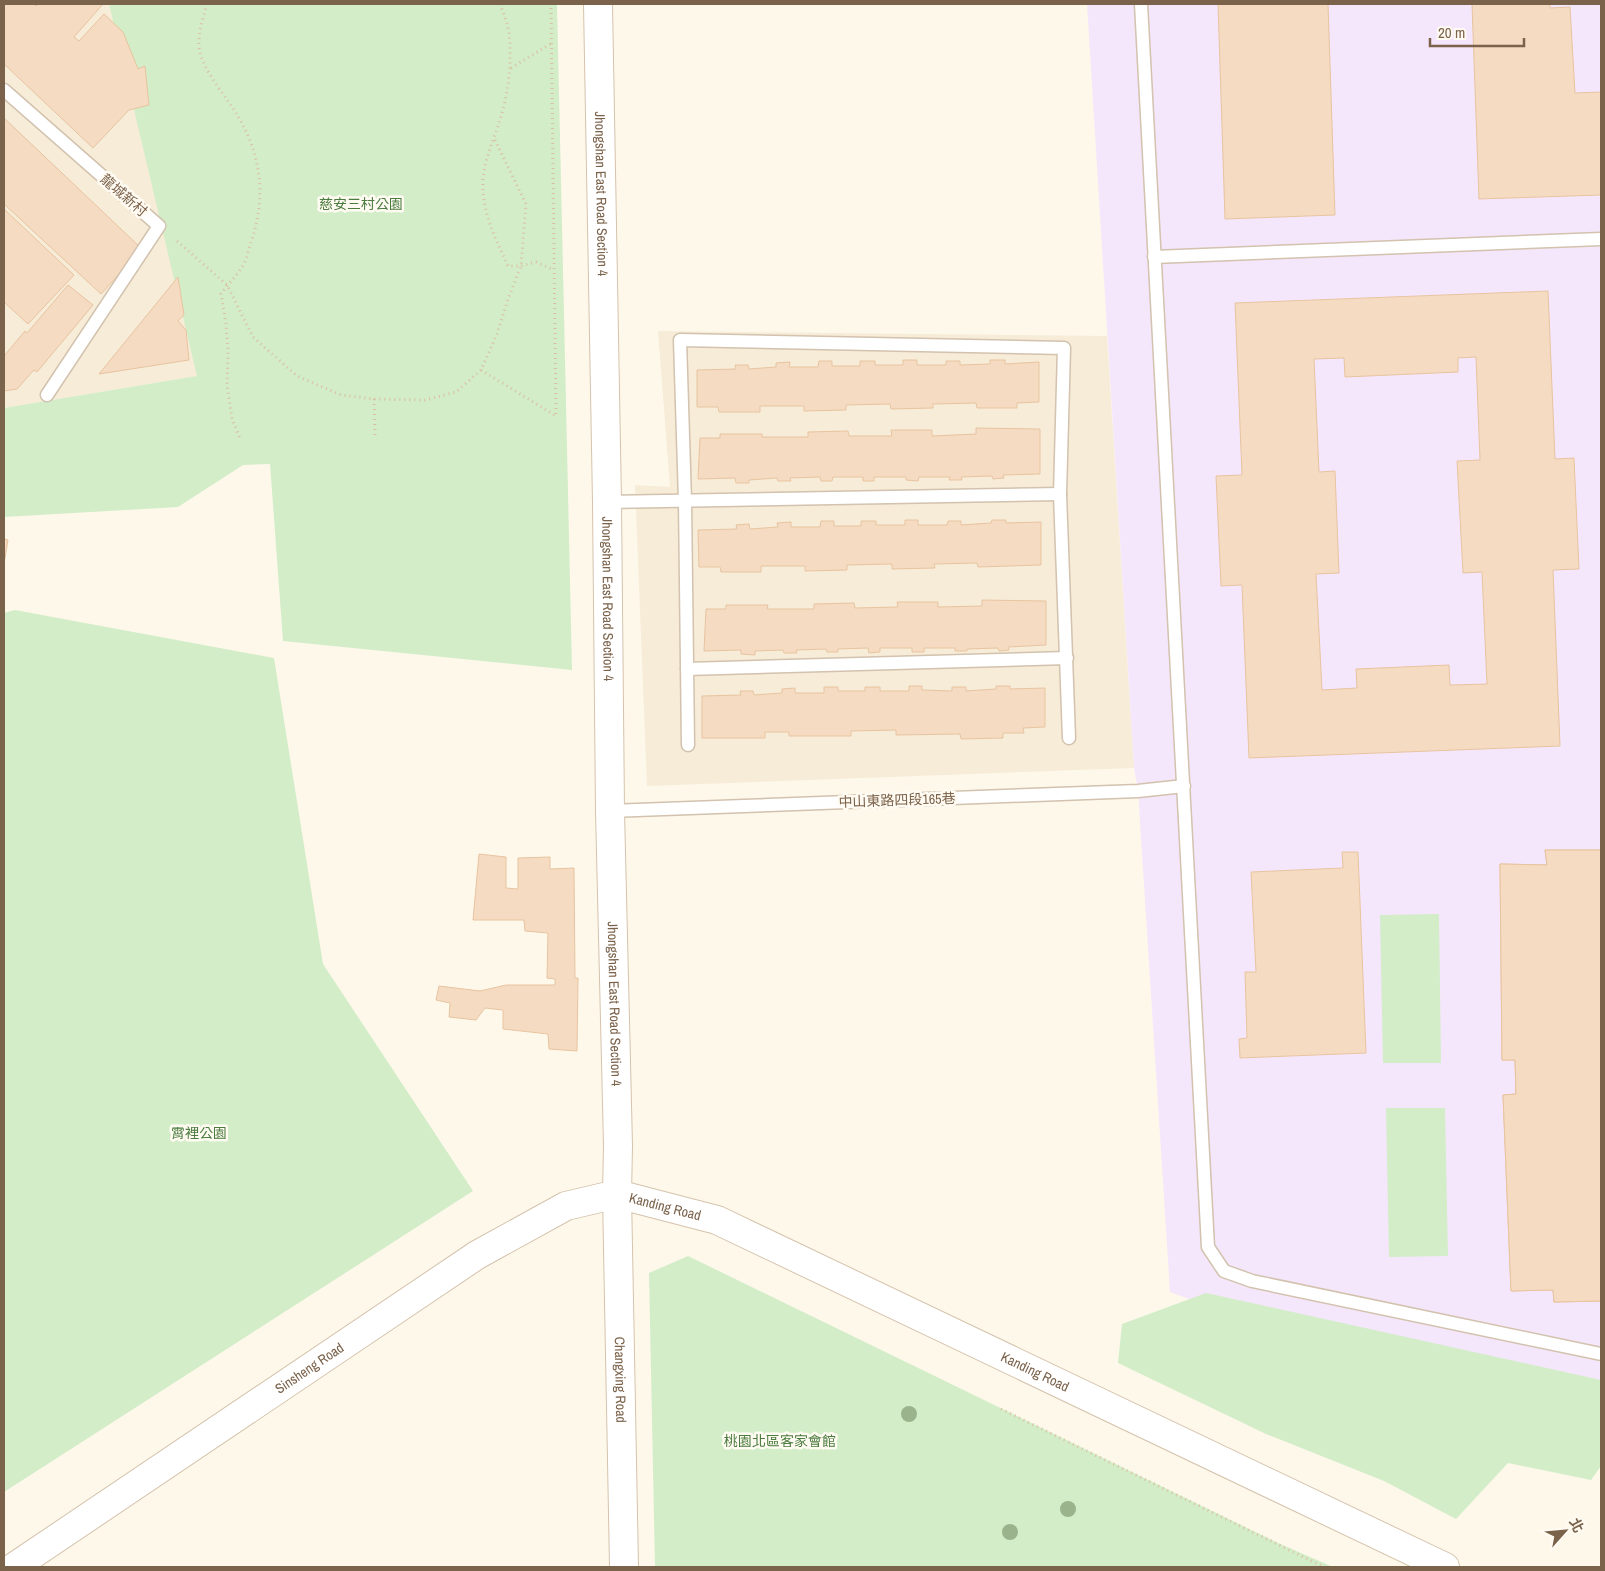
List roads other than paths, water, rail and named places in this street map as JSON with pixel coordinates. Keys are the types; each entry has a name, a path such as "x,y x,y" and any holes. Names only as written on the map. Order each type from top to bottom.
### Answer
{"street":[{"name":"Jhongshan East Road Section 4","path":"598,4 607,502 610,811 618,1146 617,1194"},
{"name":"Kanding Road","path":"617,1194 717,1220 1439,1566"},
{"name":"Sinsheng Road","path":"14,1567 477,1255 566,1206 617,1194"},
{"name":"Changxing Road","path":"617,1194 624,1567"}],"lane":[{"path":"1141,4 1208,1247 1224,1271 1252,1281 1601,1354"},
{"name":"龍城新村","path":"4,90 160,226 47,395"},
{"path":"1154,257 1601,239"},
{"path":"688,745 685,501 680,340 1064,348 1060,494 1069,738"},
{"path":"607,502 1060,494"},
{"path":"687,669 1066,658"},
{"name":"中山東路四段165巷","path":"610,811 1138,791 1184,786"}],"park label":[{"name":"慈安三村公園","path":"361,204"},
{"name":"霄裡公園","path":"199,1133"},
{"name":"桃園北區客家會館","path":"780,1441"}]}
